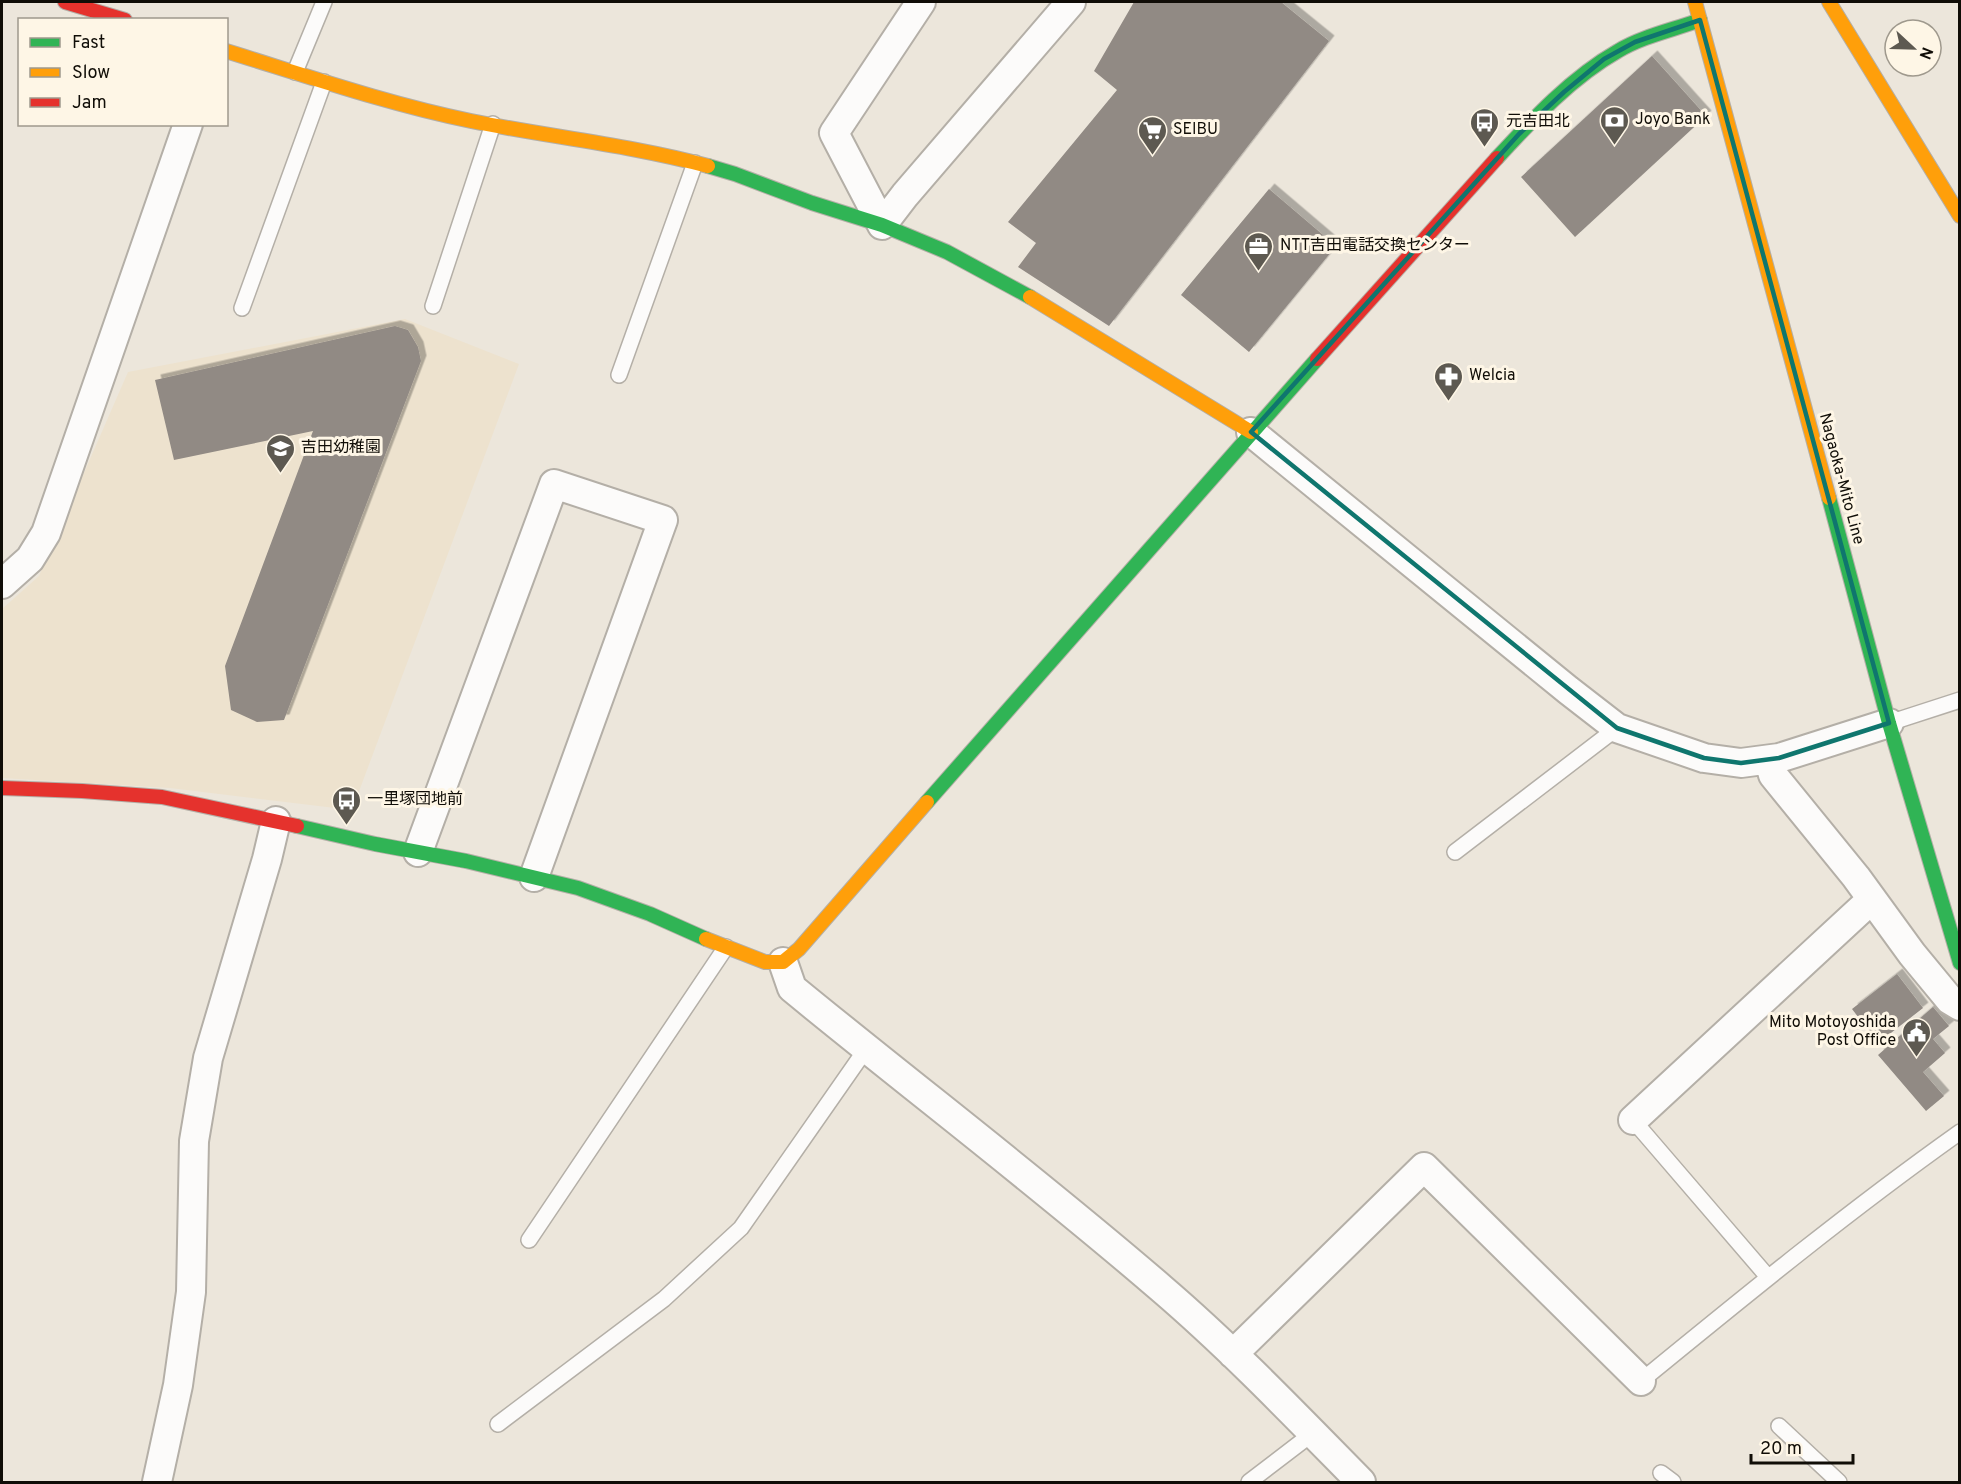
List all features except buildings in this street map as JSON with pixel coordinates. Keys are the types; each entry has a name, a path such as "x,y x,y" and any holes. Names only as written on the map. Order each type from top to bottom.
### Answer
{"street":[{"path":"65,2 118,18"},
{"path":"882,225 834,133 921,2"},
{"path":"882,225 905,195 1071,2"},
{"name":"Nagaoka-Mito Line","path":"1695,2 1889,723 1959,963"},
{"path":"1829,2 1959,216"},
{"path":"2,788 162,797 375,844 466,861 578,888 650,914 765,962 783,962 799,949 1251,432 1519,134 1604,59 1635,42 1701,20"},
{"path":"228,52 386,101 493,124 643,150 735,174 812,203 882,225 947,252 1018,289 1251,432 1617,728 1704,758 1741,764 1779,758 1889,723"},
{"path":"2,584 30,559 46,533 187,126"},
{"path":"418,852 554,484 663,520 534,877"},
{"path":"1769,760 1773,775 1872,899 1912,954 1950,1000 1959,1006"},
{"path":"157,1482 178,1384 191,1292 194,1141 208,1058 264,870 276,821"},
{"path":"1633,1120 1872,899"},
{"path":"783,962 792,988 1082,1221 1164,1290 1233,1354 1361,1482"},
{"path":"1233,1354 1424,1167 1641,1381"}],"lane":[{"path":"295,72 324,2"},
{"path":"242,308 324,81"},
{"path":"433,306 493,124"},
{"path":"619,375 695,163"},
{"path":"1889,723 1959,700"},
{"path":"1455,852 1617,728"},
{"path":"530,1240 726,947"},
{"path":"498,1424 664,1299 741,1228 866,1049"},
{"path":"1633,1120 1768,1277"},
{"path":"1641,1381 1768,1277 1959,1132"},
{"path":"1779,1426 1839,1482"},
{"path":"1249,1482 1313,1433"}],"highlighted area":[{"path":"1700,20 1889,723 1779,758 1741,763 1704,758 1617,728 1251,432 1519,134 1564,92 1604,59 1635,42"}],"shaded area":[{"name":"吉田幼稚園","path":"405,319 519,364 352,810 170,788 2,778 2,609 39,576 128,372"}],"traffic: fast":[{"path":"1497,158 1569,86 1601,61 1638,41 1700,20"},
{"path":"708,166 882,225 947,252 1030,297"},
{"path":"927,802 1317,359"},
{"path":"1829,498 1889,723 1960,963"},
{"path":"297,826 375,844 466,861 578,888 650,914 706,939"}],"traffic: slow":[{"path":"1695,2 1829,498"},
{"path":"1829,2 1960,216"},
{"path":"228,52 348,89 440,114 501,127 649,152 708,166"},
{"path":"1030,297 1251,432"},
{"path":"706,939 765,962 783,962 799,949 927,802"}],"traffic: jam":[{"path":"65,2 118,18"},
{"path":"1317,359 1497,158"},
{"path":"2,788 162,797 297,826"}],"place":[{"name":"Joyo Bank","path":"1614,146"},
{"name":"元吉田北","path":"1485,148"},
{"name":"SEIBU","path":"1152,156"},
{"name":"NTT吉田電話交換センター","path":"1259,272"},
{"name":"Welcia","path":"1448,402"},
{"name":"吉田幼稚園","path":"280,474"},
{"name":"一里塚団地前","path":"346,826"},
{"name":"Mito Motoyoshida Post Office","path":"1917,1058"}]}
